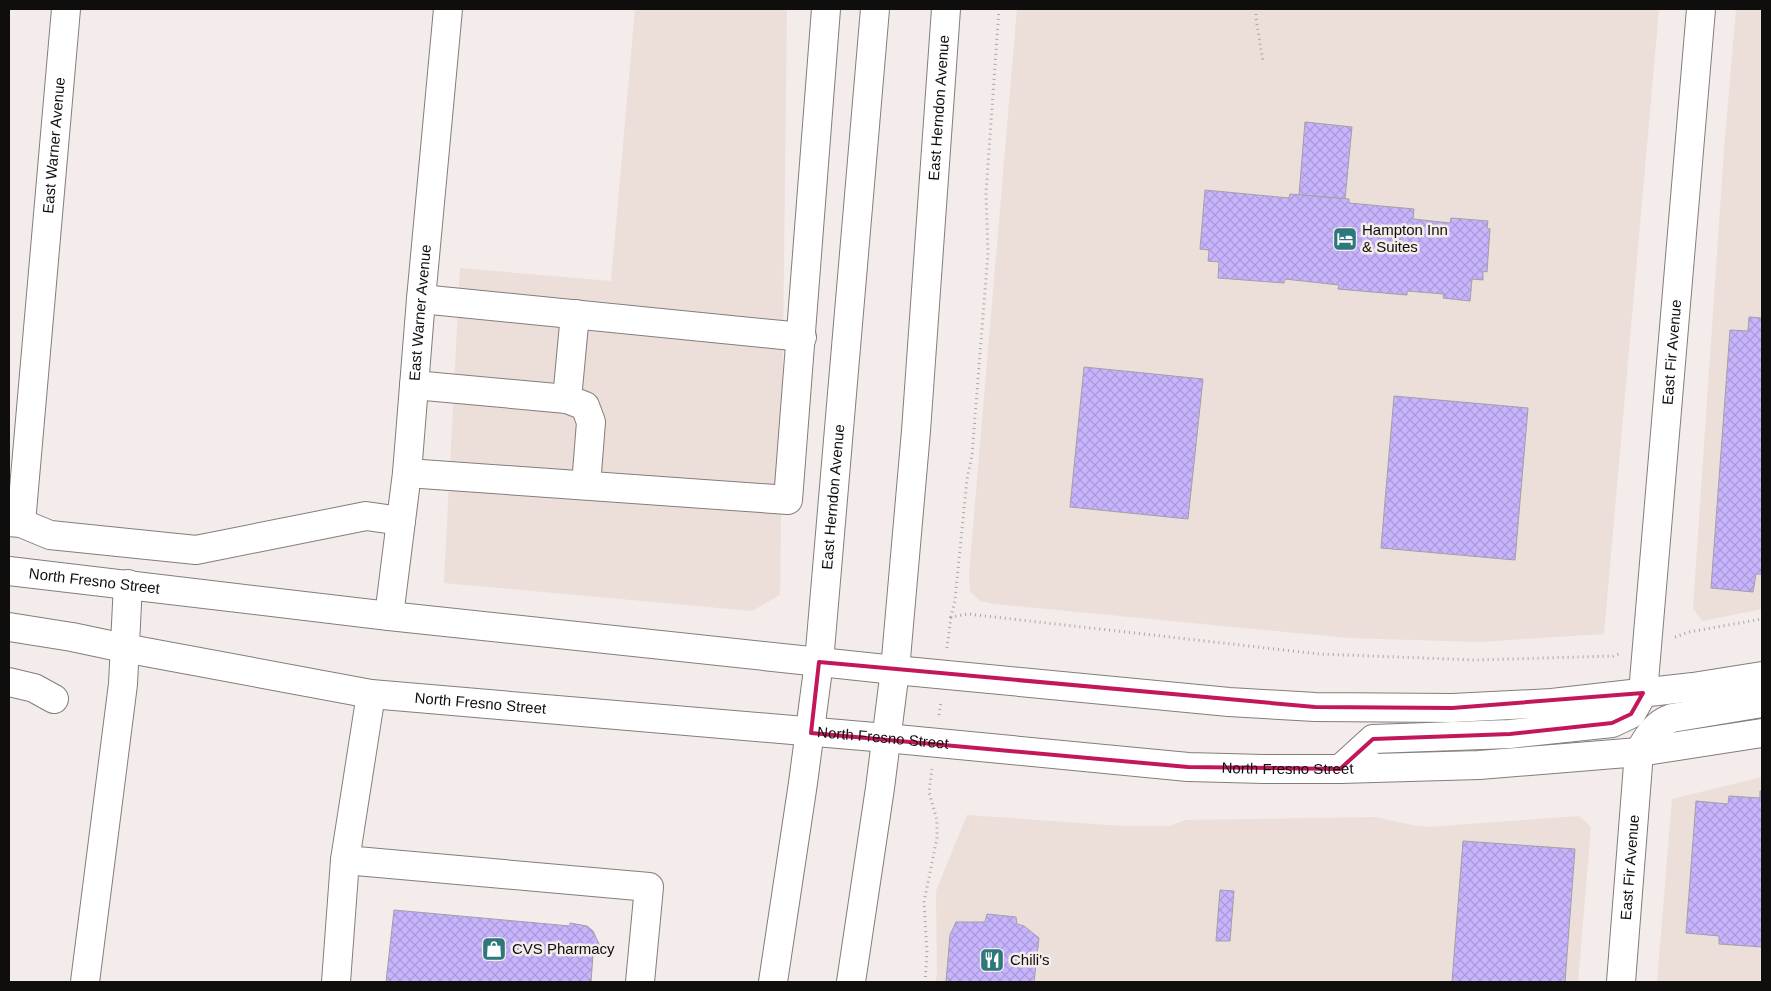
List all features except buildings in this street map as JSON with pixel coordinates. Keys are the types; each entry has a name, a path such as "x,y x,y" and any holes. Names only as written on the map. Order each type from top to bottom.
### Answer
{"main road":[{"name":"East Warner Avenue","path":"15,522 19,426 66,9"},
{"name":"East Warner Avenue","path":"389,616 407,472 448,9"},
{"path":"407,472 788,500 826,9"},
{"name":"East Herndon Avenue","path":"773,982 819,662 875,9"},
{"name":"East Herndon Avenue","path":"851,982 895,670 916,431 946,9"},
{"name":"East Fir Avenue","path":"1643,694 1701,9"},
{"path":"421,299 802,337"},
{"path":"567,399 575,314"},
{"path":"414,384 567,399 585,406 591,422 586,485"},
{"path":"15,522 50,535 196,550 366,516 401,521"},
{"name":"North Fresno Street","path":"9,571 389,616 895,670 1229,702 1315,707 1452,708 1552,703 1643,694 1762,676"},
{"path":"85,982 123,684 128,584"},
{"name":"North Fresno Street","path":"9,627 72,637 372,694 810,733 886,738 1188,767 1340,769 1479,765 1639,752 1762,733"},
{"path":"9,682 34,688 54,699"},
{"path":"336,982 345,860 372,694"},
{"path":"1340,769 1373,739 1510,734 1612,723 1631,714 1643,694"},
{"path":"1639,752 1648,736 1661,722 1672,718 1762,703"},
{"name":"East Fir Avenue","path":"1621,982 1639,752"},
{"path":"345,860 649,887 640,982"}],"path":[{"path":"999,9 986,193 988,253 972,455 967,479 956,600 951,616 968,614 1319,654 1475,660 1613,656"},
{"path":"1256,9 1263,62"},
{"path":"1688,632 1762,618"},
{"path":"925,982 927,954 924,902 936,838 937,820 929,792"}],"highlighted area":[{"path":"819,662 1315,707 1452,708 1643,693 1631,714 1612,723 1510,734 1373,739 1340,769 1188,767 811,733"}],"shaded area":[{"path":"635,9 787,9 780,595 752,611 444,583 460,268 611,281"},
{"path":"1017,9 1659,9 1604,634 1479,642 1349,638 994,604 980,601 970,591 969,574"},
{"path":"1736,9 1762,9 1762,609 1702,621 1693,608 1724,150"},
{"path":"1762,777 1762,982 1657,982 1672,799"},
{"path":"967,815 1123,826 1170,826 1185,820 1375,817 1428,827 1579,816 1591,827 1578,982 935,982 937,976 936,891"}],"place":[{"name":"Hampton Inn & Suites","path":"1345,239"},
{"name":"CVS Pharmacy","path":"494,949"},
{"name":"Chili's","path":"992,960"}]}
